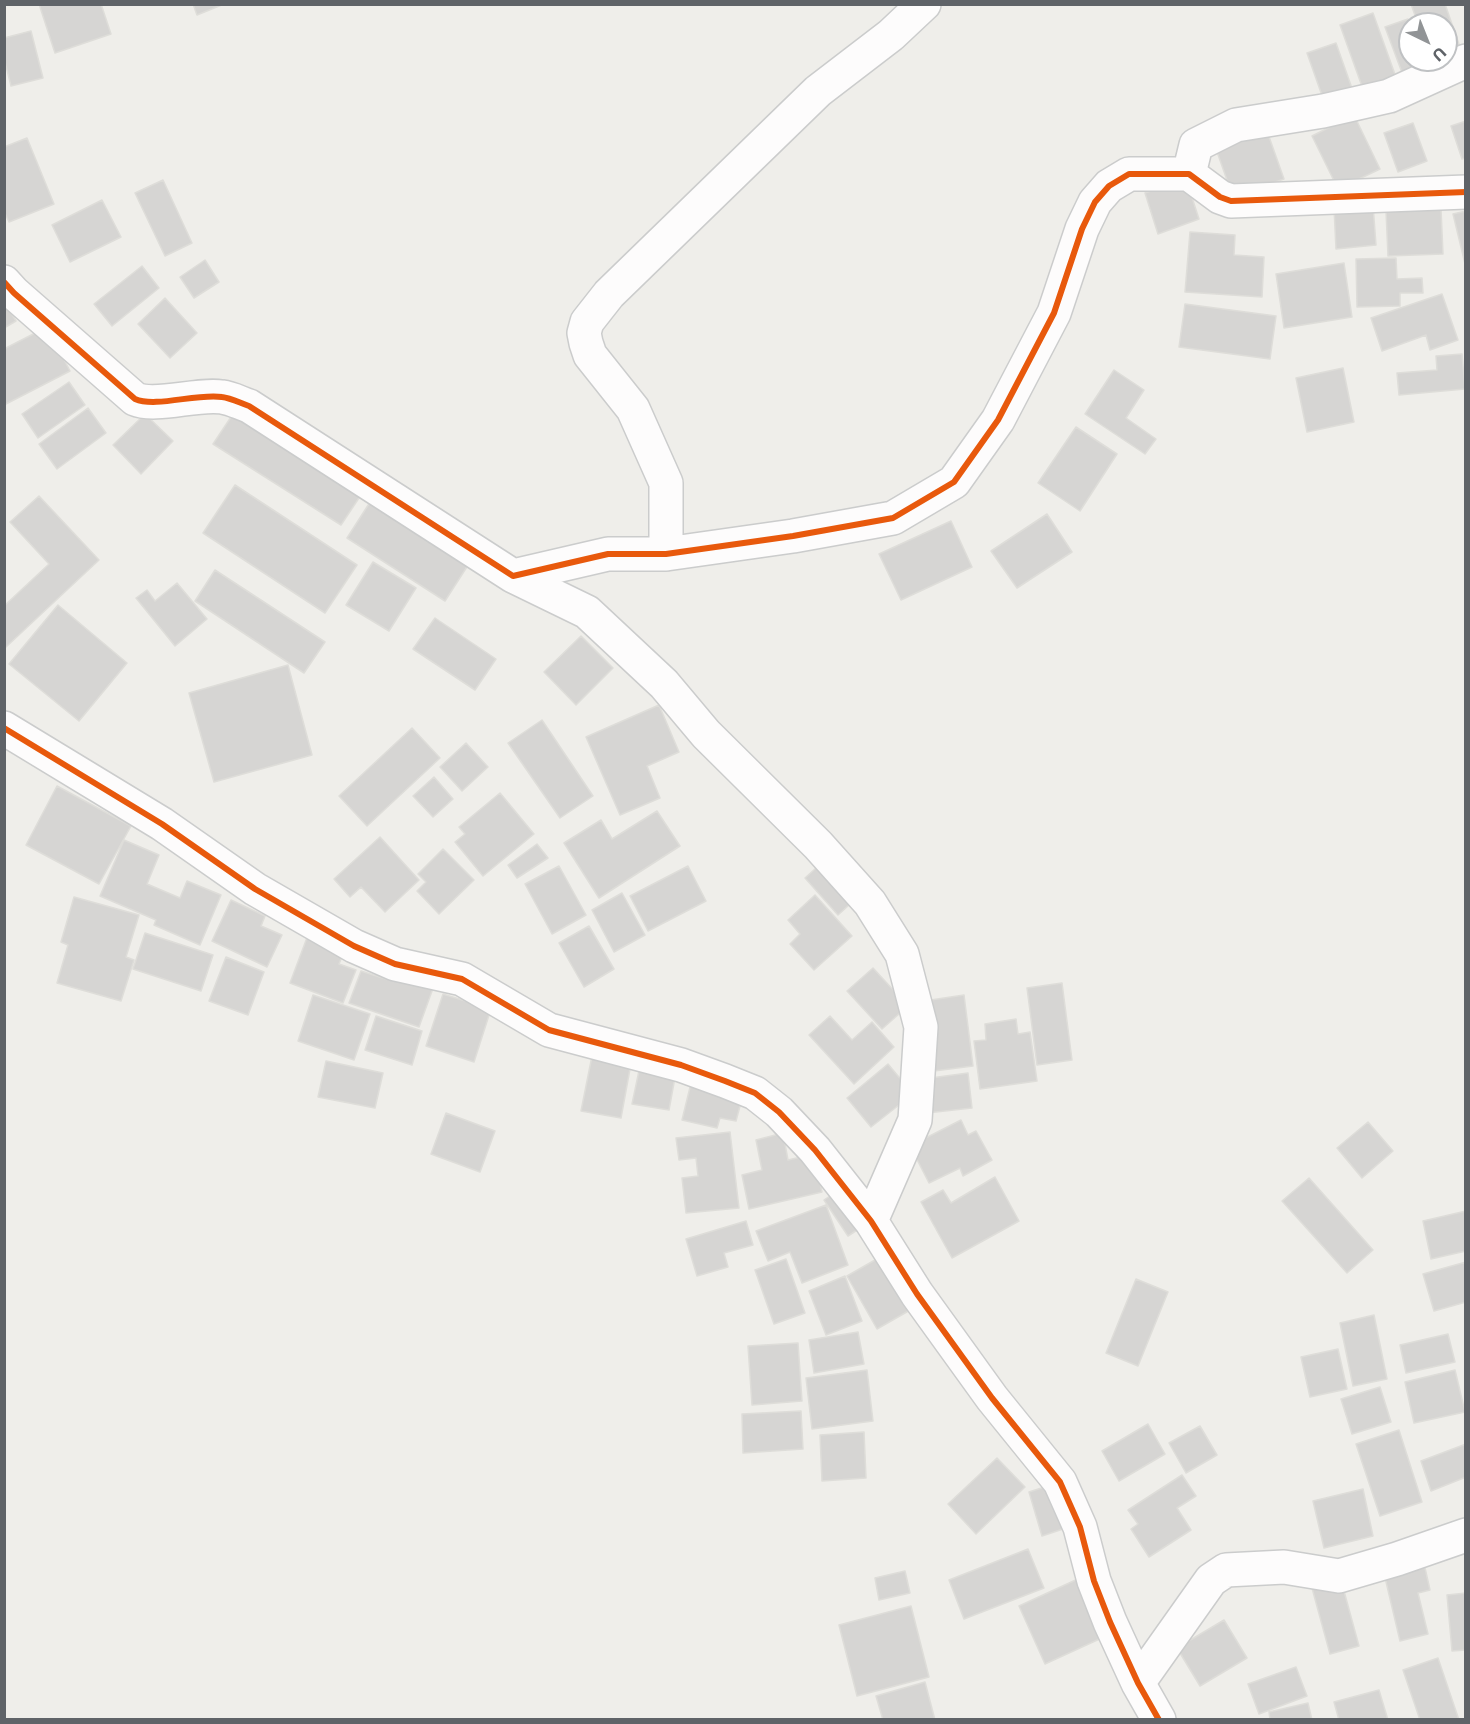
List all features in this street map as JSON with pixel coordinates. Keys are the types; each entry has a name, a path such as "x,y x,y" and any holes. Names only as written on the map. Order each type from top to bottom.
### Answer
{"street":[{"path":"666,554 666,483 633,409 590,355 584,333 587,322 609,294 818,91 891,35 924,4"},
{"path":"1189,174 1196,145 1236,125 1323,111 1389,96 1466,62"},
{"path":"513,576 608,554 666,554 793,536 893,518 954,482 998,420 1054,313 1082,230 1095,202 1109,186 1129,174 1189,174 1220,198 1231,201 1466,192"},
{"path":"4,282 135,399 147,402 189,397 222,397 249,406 513,576 587,612 664,684 706,734 818,845 870,903 902,954 921,1028 915,1120 871,1221"},
{"path":"4,728 162,824 255,889 354,946 395,964 462,979 549,1030 681,1065 754,1093 779,1112 815,1150 871,1221 917,1294 992,1398 1060,1482 1080,1527 1094,1581 1138,1683 1159,1719"},
{"path":"1138,1683 1211,1580 1226,1570 1284,1567 1339,1576 1466,1535"}],"building":[{"path":"39,4 101,4 111,34 55,53"},
{"path":"193,4 224,4 197,15"},
{"path":"1411,4 1445,4 1448,12 1414,12"},
{"path":"1373,13 1397,80 1364,92 1340,25"},
{"path":"1398,22 1398,62 1385,27"},
{"path":"31,31 43,78 11,86 4,58 4,38"},
{"path":"1336,43 1354,94 1325,104 1307,53"},
{"path":"1402,72 1420,72 1404,78"},
{"path":"1354,115 1380,169 1338,189 1312,136"},
{"path":"1466,121 1466,158 1462,159 1451,126"},
{"path":"1413,123 1427,161 1398,172 1384,133"},
{"path":"1267,131 1284,179 1233,197 1216,149"},
{"path":"27,138 54,204 9,222 4,211 4,147"},
{"path":"1186,179 1199,219 1158,234 1145,193"},
{"path":"163,180 192,243 165,256 135,193"},
{"path":"102,200 121,237 70,262 52,225"},
{"path":"1373,205 1376,245 1336,249 1334,208"},
{"path":"1441,209 1443,254 1388,256 1386,211"},
{"path":"1466,211 1466,268 1453,214"},
{"path":"1190,232 1235,235 1234,255 1264,257 1262,297 1185,292"},
{"path":"1396,258 1397,279 1422,278 1423,293 1400,293 1400,306 1357,307 1356,259"},
{"path":"205,260 219,282 194,298 180,277"},
{"path":"1344,263 1352,317 1284,328 1276,274"},
{"path":"142,266 159,288 112,326 94,304"},
{"path":"1442,294 1458,340 1430,350 1426,335 1382,351 1371,318"},
{"path":"165,298 197,333 170,358 138,324"},
{"path":"4,301 16,321 4,328"},
{"path":"1185,304 1276,316 1270,359 1179,347"},
{"path":"47,327 70,371 4,405 4,349"},
{"path":"1462,354 1465,389 1399,395 1397,373 1437,370 1436,356"},
{"path":"1343,368 1354,422 1307,432 1296,378"},
{"path":"1114,370 1144,390 1126,418 1156,439 1145,454 1085,414"},
{"path":"69,382 85,405 38,438 22,414"},
{"path":"88,408 106,433 57,469 39,444"},
{"path":"237,408 365,489 341,525 213,444"},
{"path":"145,414 173,441 141,474 113,445"},
{"path":"1076,427 1117,454 1080,511 1038,483"},
{"path":"235,485 357,565 325,613 203,533"},
{"path":"39,496 99,560 6,647 4,645 4,606 49,564 10,522"},
{"path":"374,496 472,559 445,601 347,538"},
{"path":"1047,514 1072,552 1017,588 991,551"},
{"path":"951,521 972,567 901,600 879,554"},
{"path":"373,562 416,588 389,631 346,605"},
{"path":"215,570 325,642 304,673 195,601"},
{"path":"177,583 207,619 175,646 136,598 147,590 155,601"},
{"path":"58,605 127,663 79,721 9,664"},
{"path":"435,618 496,659 475,690 413,649"},
{"path":"581,636 613,668 576,705 544,672"},
{"path":"288,665 312,755 214,782 189,693"},
{"path":"659,705 679,752 647,766 660,798 620,815 586,737"},
{"path":"542,720 593,796 560,818 508,743"},
{"path":"412,728 440,758 367,826 339,796"},
{"path":"466,743 488,767 462,791 440,767"},
{"path":"434,777 453,799 433,817 413,796"},
{"path":"57,786 131,826 99,884 26,845"},
{"path":"500,793 534,834 483,876 455,842 465,834 459,827"},
{"path":"657,811 680,846 599,898 564,843 601,820 612,839"},
{"path":"380,837 419,880 385,912 361,887 350,897 334,879"},
{"path":"124,840 159,855 147,884 180,898 187,881 221,895 200,945 154,925 156,920 100,896"},
{"path":"537,844 548,858 517,878 508,865"},
{"path":"443,849 474,880 439,914 417,891 426,882 418,874"},
{"path":"826,859 859,896 838,915 805,878"},
{"path":"559,866 586,915 552,934 525,884"},
{"path":"688,866 706,901 648,931 630,896"},
{"path":"622,893 645,935 614,952 592,910"},
{"path":"815,895 852,936 814,970 790,944 800,934 788,920"},
{"path":"74,897 139,915 126,957 134,960 121,1001 57,983 68,945 61,942"},
{"path":"231,900 265,916 261,926 282,935 267,967 212,941"},
{"path":"589,926 614,969 584,987 559,943"},
{"path":"145,933 213,955 201,991 133,969"},
{"path":"308,935 345,949 339,964 356,970 343,1003 290,983"},
{"path":"226,957 264,972 248,1015 209,1001"},
{"path":"394,966 436,980 419,1027 349,1003 361,971 389,980"},
{"path":"873,968 908,1006 882,1029 847,991"},
{"path":"1062,983 1072,1060 1037,1065 1027,988"},
{"path":"443,994 491,1009 474,1062 426,1046"},
{"path":"313,995 370,1014 354,1060 298,1041"},
{"path":"964,995 973,1066 934,1071 924,1001"},
{"path":"376,1016 422,1031 412,1065 365,1050"},
{"path":"830,1016 852,1040 872,1022 894,1047 854,1084 809,1035"},
{"path":"1016,1019 1018,1034 1030,1032 1037,1081 980,1089 974,1041 986,1040 985,1024"},
{"path":"593,1051 632,1058 621,1118 581,1111"},
{"path":"326,1061 383,1073 375,1108 318,1097"},
{"path":"888,1064 913,1094 871,1127 847,1098"},
{"path":"640,1066 676,1072 669,1110 632,1104"},
{"path":"968,1073 972,1108 927,1113 923,1079"},
{"path":"692,1079 744,1091 736,1121 720,1118 717,1128 682,1120"},
{"path":"446,1113 495,1131 480,1172 431,1154"},
{"path":"961,1120 968,1135 976,1131 992,1160 963,1176 960,1168 929,1183 910,1146"},
{"path":"1368,1122 1393,1151 1362,1178 1337,1148"},
{"path":"730,1132 739,1208 686,1213 682,1178 698,1176 696,1158 679,1160 676,1138"},
{"path":"783,1133 788,1160 814,1154 822,1192 749,1209 742,1175 762,1170 756,1140"},
{"path":"995,1177 1019,1221 952,1258 921,1202 943,1190 951,1203"},
{"path":"1309,1178 1373,1250 1347,1273 1282,1201"},
{"path":"843,1187 868,1223 848,1236 824,1200"},
{"path":"826,1205 848,1265 802,1283 790,1252 768,1261 756,1231"},
{"path":"1466,1211 1466,1251 1431,1259 1423,1221"},
{"path":"746,1221 753,1245 724,1253 728,1267 697,1276 686,1239"},
{"path":"889,1252 919,1305 877,1329 847,1276"},
{"path":"786,1259 805,1313 774,1324 755,1270"},
{"path":"1466,1262 1466,1302 1434,1311 1423,1274"},
{"path":"845,1276 862,1321 826,1335 809,1291"},
{"path":"1136,1279 1168,1292 1138,1366 1106,1353"},
{"path":"1374,1315 1387,1379 1353,1386 1340,1323"},
{"path":"858,1332 864,1364 814,1373 809,1340"},
{"path":"1448,1334 1455,1362 1406,1373 1400,1345"},
{"path":"798,1343 802,1401 752,1405 748,1346"},
{"path":"1338,1349 1347,1389 1310,1397 1301,1357"},
{"path":"867,1370 873,1421 812,1429 806,1378"},
{"path":"1455,1370 1465,1412 1414,1423 1405,1382"},
{"path":"1380,1387 1391,1422 1352,1434 1341,1399"},
{"path":"801,1411 803,1449 743,1453 742,1414"},
{"path":"1148,1424 1165,1454 1119,1481 1102,1451"},
{"path":"1200,1426 1217,1455 1186,1473 1169,1443"},
{"path":"1399,1430 1422,1502 1380,1516 1356,1444"},
{"path":"864,1432 866,1478 822,1481 820,1435"},
{"path":"1466,1444 1466,1477 1431,1491 1421,1461"},
{"path":"997,1458 1025,1487 976,1534 948,1504"},
{"path":"1182,1475 1196,1496 1177,1508 1191,1530 1149,1557 1131,1529 1138,1524 1128,1510"},
{"path":"1054,1484 1066,1528 1042,1536 1029,1492"},
{"path":"1363,1489 1373,1536 1324,1548 1313,1501"},
{"path":"1028,1549 1044,1588 964,1619 949,1580"},
{"path":"1423,1559 1430,1590 1418,1593 1428,1634 1400,1641 1383,1569"},
{"path":"905,1571 910,1593 879,1600 875,1578"},
{"path":"1080,1578 1106,1636 1045,1664 1019,1606"},
{"path":"1341,1580 1359,1646 1330,1654 1312,1588"},
{"path":"1466,1593 1466,1650 1452,1651 1447,1595"},
{"path":"911,1606 929,1677 857,1696 839,1625"},
{"path":"1224,1620 1247,1658 1200,1686 1177,1648"},
{"path":"1438,1658 1459,1720 1420,1720 1403,1670"},
{"path":"1296,1667 1307,1696 1259,1714 1248,1684"},
{"path":"925,1682 935,1720 883,1720 876,1696"},
{"path":"1379,1690 1388,1720 1339,1720 1334,1702"},
{"path":"1308,1703 1312,1720 1270,1720 1269,1712"}],"cycle path":[{"path":"4,282 135,399 154,402 212,396 229,398 249,406 513,576 608,554 666,554 793,536 893,518 954,482 998,420 1054,313 1082,229 1095,202 1109,186 1129,174 1189,174 1220,197 1231,201 1466,192"},
{"path":"4,728 162,824 255,889 354,946 395,964 462,979 549,1030 681,1065 725,1081 755,1093 779,1112 815,1150 871,1221 917,1294 992,1398 1060,1482 1080,1527 1094,1581 1110,1622 1138,1683 1159,1720"}]}
